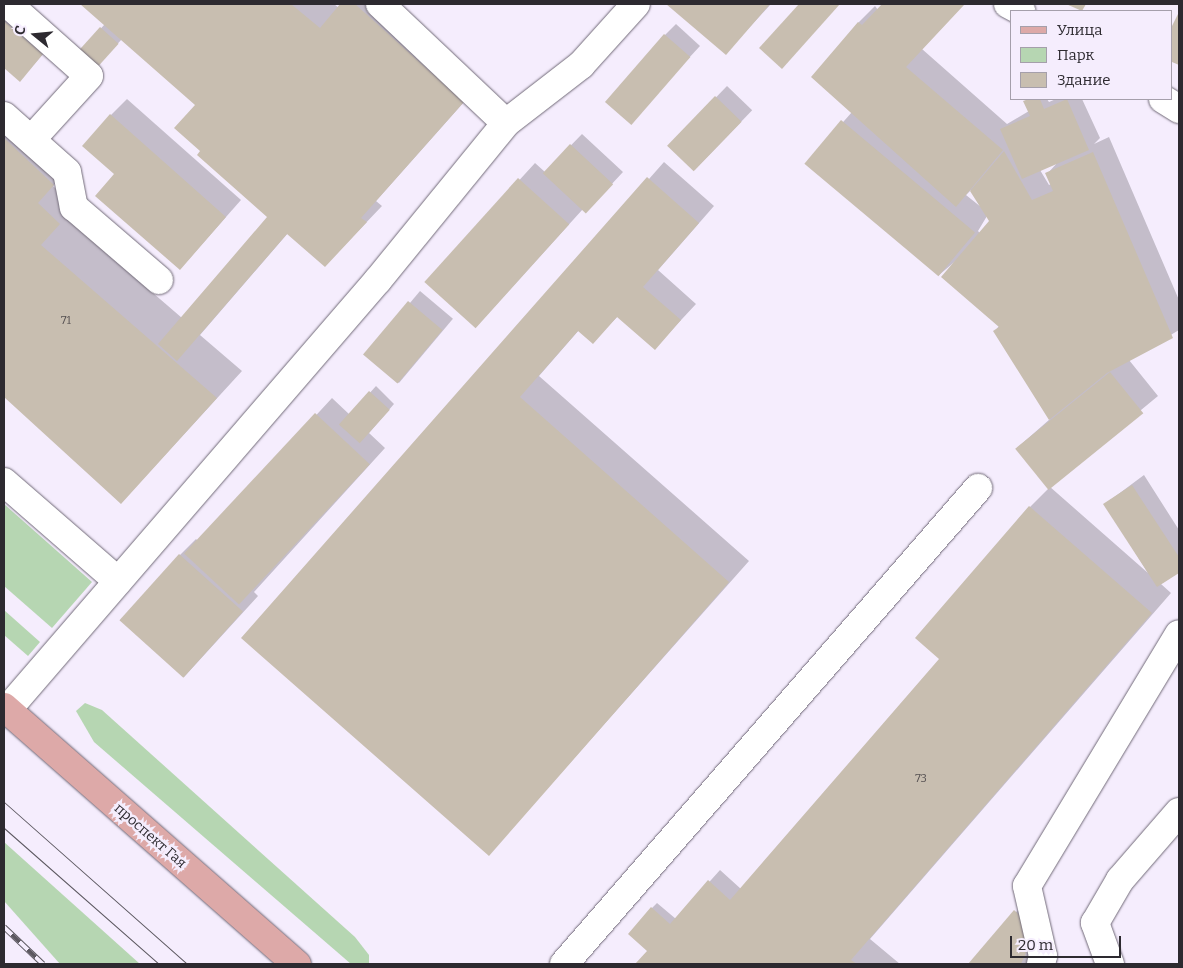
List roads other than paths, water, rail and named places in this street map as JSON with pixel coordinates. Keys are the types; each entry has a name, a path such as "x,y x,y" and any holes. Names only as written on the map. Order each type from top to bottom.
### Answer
{"main road":[{"name":"проспект Гая","path":"5,709 297,964"}],"lane":[{"path":"8,4 89,76 30,140"},
{"path":"380,4 506,123"},
{"path":"5,709 378,280 506,123 581,65 636,4"},
{"path":"1008,4 1019,10"},
{"path":"1165,100 1179,108"},
{"path":"4,116 67,172 74,207 159,280"},
{"path":"4,482 118,581"},
{"path":"564,964 978,488"},
{"path":"1041,964 1043,956 1027,886 1179,634"},
{"path":"1110,964 1095,923 1120,880 1179,812"}],"tram line":[{"path":"4,802 187,964"},
{"path":"4,828 159,964"}],"railway":[{"path":"4,927 43,964"}]}
